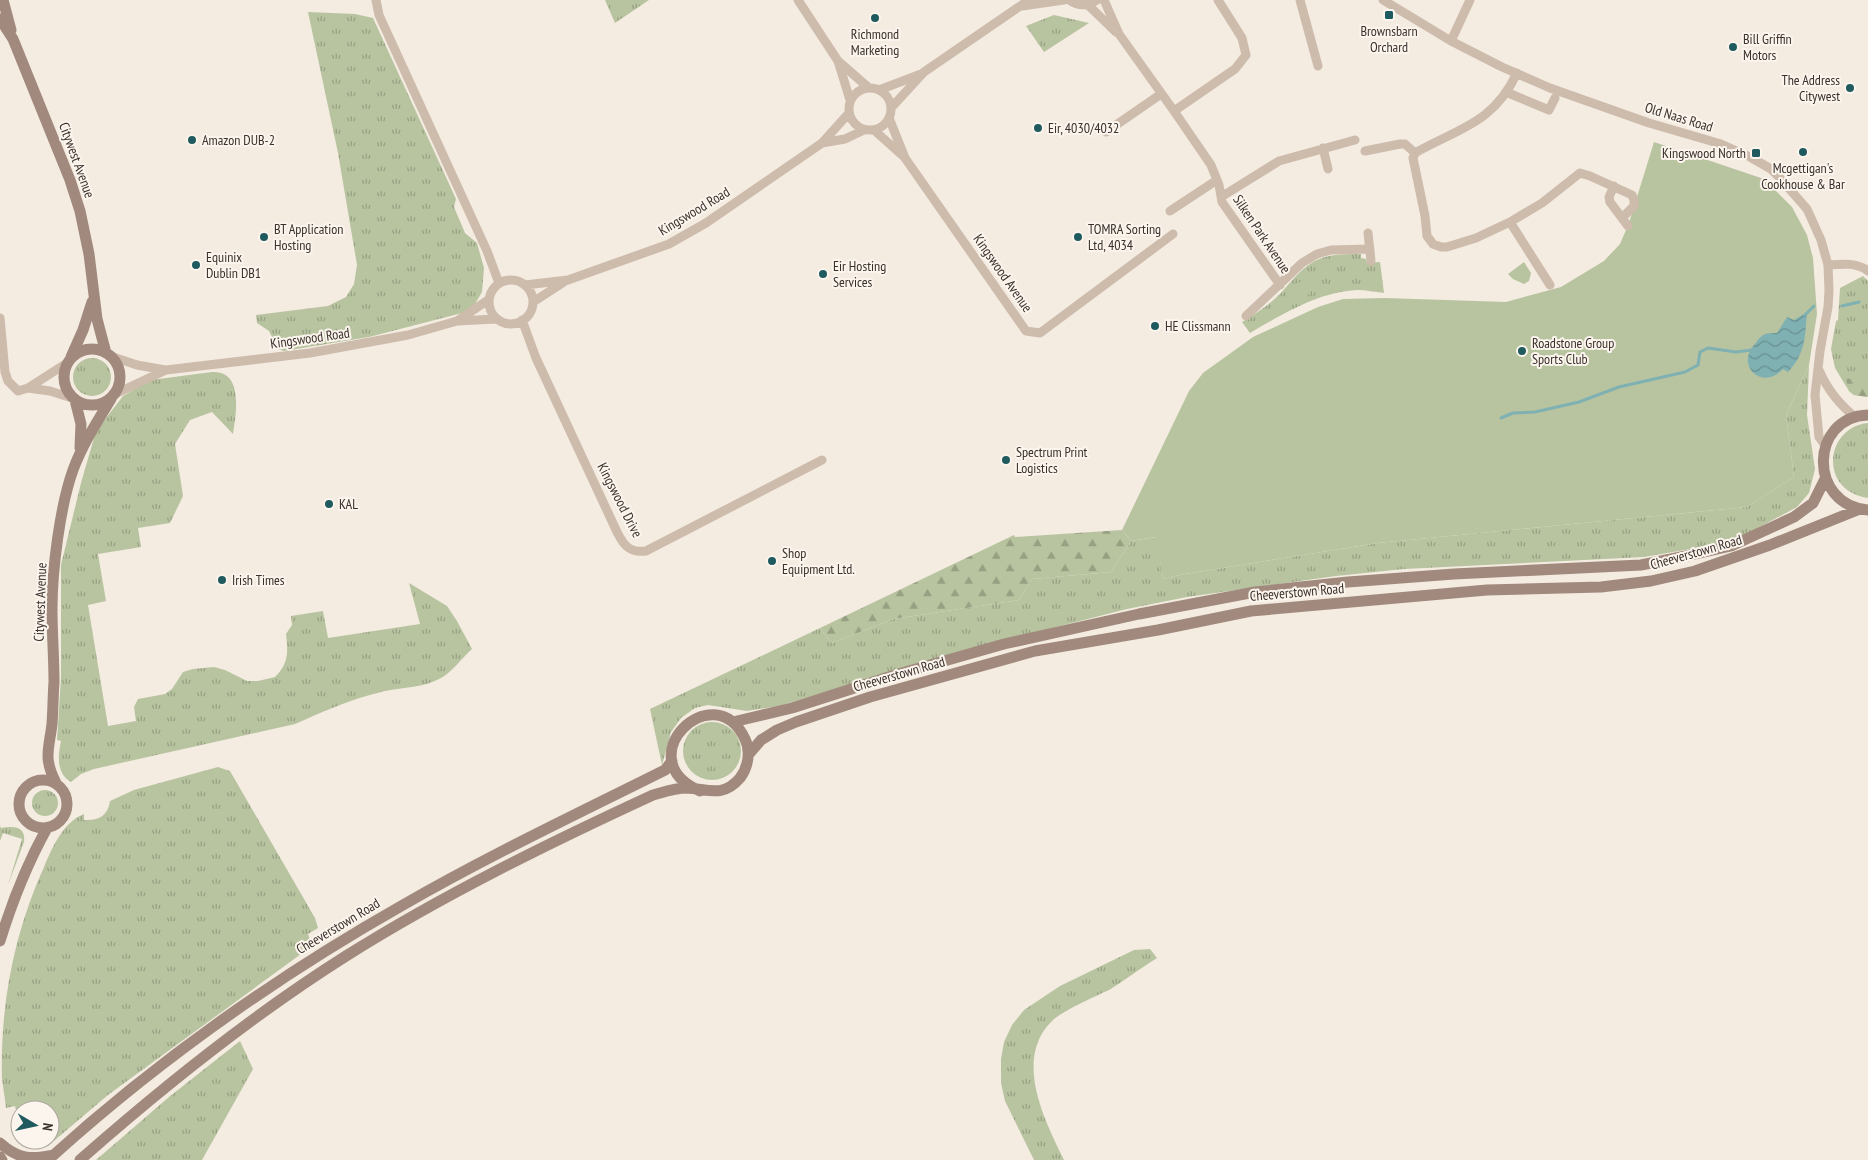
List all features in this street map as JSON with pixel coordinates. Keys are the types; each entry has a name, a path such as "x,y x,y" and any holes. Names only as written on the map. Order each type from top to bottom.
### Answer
{"main road":[{"name":"Citywest Avenue","path":"2,1 13,39 70,180 86,239 97,319 108,354"},
{"name":"Citywest Avenue","path":"0,19 13,39"},
{"name":"Citywest Avenue","path":"69,361 84,330 94,296"},
{"path":"89,349 108,354 118,366 120,375 119,385 113,397 100,405 89,406 74,399 66,389 63,380 64,371 69,361 80,351 89,349"},
{"name":"Citywest Avenue","path":"56,783 49,770 47,754 54,679 52,607 56,554 63,508 72,472 80,452 113,397"},
{"name":"Citywest Avenue","path":"74,399 81,424 80,452"},
{"path":"1864,509 1847,504 1836,496 1825,479 1822,465 1825,446 1837,428 1855,418 1868,415"},
{"name":"Cheeverstown Road","path":"50,1157 100,1113 149,1075 260,994 318,955 478,863 665,770 672,762 672,748 676,736 684,725 695,718 708,715 721,716 732,722 792,708 895,675 1004,644 1138,614 1255,592 1348,582 1454,574 1641,565 1691,556 1731,546 1794,517 1813,502 1825,479"},
{"name":"Cheeverstown Road","path":"80,1160 208,1052 304,984 392,928 464,889 654,795 687,788 710,792 730,787 740,778 746,767 749,754 760,740 796,722 870,697 1035,651 1158,630 1251,610 1487,590 1601,587 1651,582 1695,571 1742,555 1864,509"},
{"path":"732,722 741,731 747,742 749,754"},
{"name":"Citywest Avenue","path":"35,781 47,754"},
{"path":"672,762 682,780 690,787 700,791"},
{"path":"27,822 40,828 47,828 60,822 67,809 66,794 62,788 56,783 42,779 23,789 20,796 20,812 33,832 36,848"},
{"path":"0,942 8,916 36,848 47,828"},
{"path":"0,1143 7,1150 26,1158 50,1157"}],"street":[{"path":"376,0 382,23 485,247 499,283"},
{"path":"798,0 838,61 869,88"},
{"path":"880,90 924,72 1029,0"},
{"path":"1019,6 1064,0"},
{"path":"1069,0 1081,5 1088,5 1097,0"},
{"path":"1104,0 1118,34"},
{"path":"1174,111 1234,69 1246,55 1242,38 1218,0"},
{"path":"1300,0 1318,66"},
{"name":"Old Naas Road","path":"1383,0 1451,41 1517,74 1550,88 1640,120 1721,144 1771,169 1807,209 1821,240 1828,265 1829,299 1815,395 1819,437 1825,446"},
{"path":"1451,41 1470,0"},
{"path":"1088,5 1118,34"},
{"name":"Silken Park Avenue","path":"1118,34 1211,166 1217,180 1222,202 1280,285"},
{"path":"838,61 850,100 849,113 854,123 869,130 884,126 892,108 924,72"},
{"path":"1517,74 1499,102 1470,126 1415,153 1413,158 1425,216 1427,236 1433,244 1441,247 1476,238 1510,222 1542,203 1580,173 1632,195 1634,206 1622,218"},
{"path":"850,100 861,90 869,88 880,90 888,97 892,108"},
{"path":"1506,92 1550,110 1554,98"},
{"path":"1106,132 1161,94"},
{"name":"Kingswood Road","path":"525,285 568,280 669,244 706,223 822,144 849,113"},
{"name":"Kingswood Avenue","path":"889,118 905,158 1026,331 1040,333 1173,234"},
{"name":"Kingswood Road","path":"822,144 845,139 869,130"},
{"name":"Kingswood Avenue","path":"869,130 905,158"},
{"name":"Silken Park Avenue","path":"1221,197 1278,161 1355,140"},
{"path":"1365,151 1406,144 1415,153"},
{"path":"1323,148 1328,169"},
{"path":"1170,211 1217,180"},
{"path":"1614,186 1609,197 1610,202 1628,226"},
{"path":"1510,222 1550,285"},
{"path":"1368,233 1371,262"},
{"path":"1246,316 1302,263 1317,254 1331,250 1370,249"},
{"path":"1828,265 1842,263 1854,265 1868,271"},
{"path":"512,279 525,285 532,296 533,302 528,316 509,324 496,319 488,300 490,293 499,283 512,279"},
{"name":"Kingswood Road","path":"533,302 568,280"},
{"name":"Kingswood Road","path":"457,321 488,300"},
{"path":"0,318 1,345 8,380 18,391 28,388 69,361"},
{"name":"Kingswood Road","path":"108,354 137,365 166,370 357,346 408,335 457,321 496,319"},
{"name":"Kingswood Drive","path":"522,320 536,358 624,545 631,550 637,552 646,551 822,460"},
{"path":"1818,367 1828,387 1843,407 1855,418"},
{"name":"Kingswood Road","path":"113,397 166,370"},
{"path":"28,388 50,391 74,399"}],"green space":[{"path":"605,0 649,0 615,23"},
{"path":"308,12 355,14 373,18 456,199 454,207 465,233 477,243 484,268 482,292 475,304 462,313 369,337 284,351 278,349 269,331 257,323 256,315 328,306 346,297 354,284 357,265 338,153"},
{"path":"1054,15 1089,23 1044,52 1026,26"},
{"name":"Roadstone Group Sports Club","path":"1654,142 1764,179 1792,207 1807,235 1813,258 1817,314 1809,365 1786,415 1794,477 1747,507 1378,543 1163,579 1156,537 1131,541 1122,530 1189,391 1203,373 1253,337 1318,307 1343,299 1385,298 1506,302 1561,287 1604,261 1620,244 1629,223"},
{"path":"1361,254 1361,258 1366,259 1367,263 1380,262 1384,293 1357,290 1328,295 1301,305 1250,333 1242,322 1271,302 1311,263 1329,256"},
{"path":"1524,262 1531,273 1529,281 1524,284 1513,279 1508,274"},
{"path":"1863,276 1868,281 1868,397 1854,395 1849,391 1835,368 1831,349 1836,321 1838,320 1840,288"},
{"path":"1306,280 1310,294 1292,299 1288,286"},
{"path":"92,358 106,363 111,377 106,391 92,396 78,391 73,377 78,363"},
{"path":"1809,365 1807,415 1815,469 1809,493 1797,507 1725,543 1644,557 1404,569 1336,576 1187,597 1127,609 962,651 779,706 747,711 708,705 695,708 681,718 671,732 662,765 650,709 820,628 832,643 893,619 1019,600 1032,579 1111,572 1131,541 1157,537 1163,579 1378,543 1747,507 1794,477 1786,415"},
{"path":"212,372 222,373 229,378 233,385 236,405 233,434 212,412 190,420 175,444 183,496 170,523 138,528 141,547 98,554 106,601 88,605 108,726 136,721 134,707 138,699 165,694 172,689 183,672 193,669 214,667 225,670 247,681 258,681 275,677 285,662 286,634 292,625 291,616 323,611 328,638 420,624 409,583 447,606 472,649 453,669 427,684 362,697 295,724 94,769 81,774 71,782 60,769 59,752 61,741 57,740 61,678 61,565 96,431 123,396 151,380"},
{"path":"1846,378 1858,381 1868,378 1868,397 1854,395 1849,391"},
{"path":"1868,423 1868,498 1852,493 1841,484 1835,472 1833,459 1836,447 1843,435 1854,427"},
{"path":"1122,530 1131,541 1111,572 1032,579 1019,600 893,619 832,643 820,628 1014,535 1015,537"},
{"path":"712,722 728,727 736,735 741,751 736,767 728,775 712,780 696,775 688,767 683,751 688,735 696,727"},
{"path":"218,767 230,771 315,918 318,928 308,934 312,946 108,1095 60,1136 60,1100 10,1100 10,1107 6,1108 2,1078 2,1051 6,997 11,970 24,918 59,836 77,818 84,814 84,820 94,820 105,814 110,801 134,790"},
{"path":"45,790 54,794 58,803 54,812 45,816 36,812 32,803 36,794"},
{"path":"0,826 1,828 18,828 24,837 24,842 8,885 22,839 3,833 0,841"},
{"path":"1150,949 1157,958 1109,990 1057,1017 1041,1036 1035,1053 1036,1090 1049,1127 1064,1160 1034,1160 1005,1101 1001,1083 1001,1059 1004,1042 1012,1025 1024,1010 1060,986 1134,950"},
{"path":"240,1041 253,1069 202,1160 96,1160 169,1097"}],"water":[{"path":"1807,312 1804,344 1794,365 1788,372 1783,369 1776,375 1769,377 1756,375 1749,365 1748,358 1752,347 1764,335 1777,333 1787,317 1794,320"}],"waterway":[{"path":"1842,306 1859,302"},
{"path":"1805,315 1814,306"},
{"path":"1501,418 1513,413 1535,412 1579,402 1619,387 1685,372 1698,365 1700,352 1708,348 1736,352 1752,350"}],"place":[{"name":"Brownsbarn Orchard","path":"1389,15"},
{"name":"Richmond Marketing","path":"875,18"},
{"name":"Bill Griffin Motors","path":"1733,47"},
{"name":"The Address Citywest","path":"1850,88"},
{"name":"Eir, 4030/4032","path":"1038,128"},
{"name":"Amazon DUB-2","path":"192,140"},
{"name":"Mcgettigan's Cookhouse & Bar","path":"1803,152"},
{"name":"Kingswood North","path":"1756,153"},
{"name":"BT Application Hosting","path":"264,237"},
{"name":"TOMRA Sorting Ltd, 4034","path":"1078,237"},
{"name":"Equinix Dublin DB1","path":"196,265"},
{"name":"Eir Hosting Services","path":"823,274"},
{"name":"HE Clissmann","path":"1155,326"},
{"name":"Roadstone Group Sports Club","path":"1522,351"},
{"name":"Spectrum Print Logistics","path":"1006,460"},
{"name":"KAL","path":"329,504"},
{"name":"Shop Equipment Ltd.","path":"772,561"},
{"name":"Irish Times","path":"222,580"}]}
